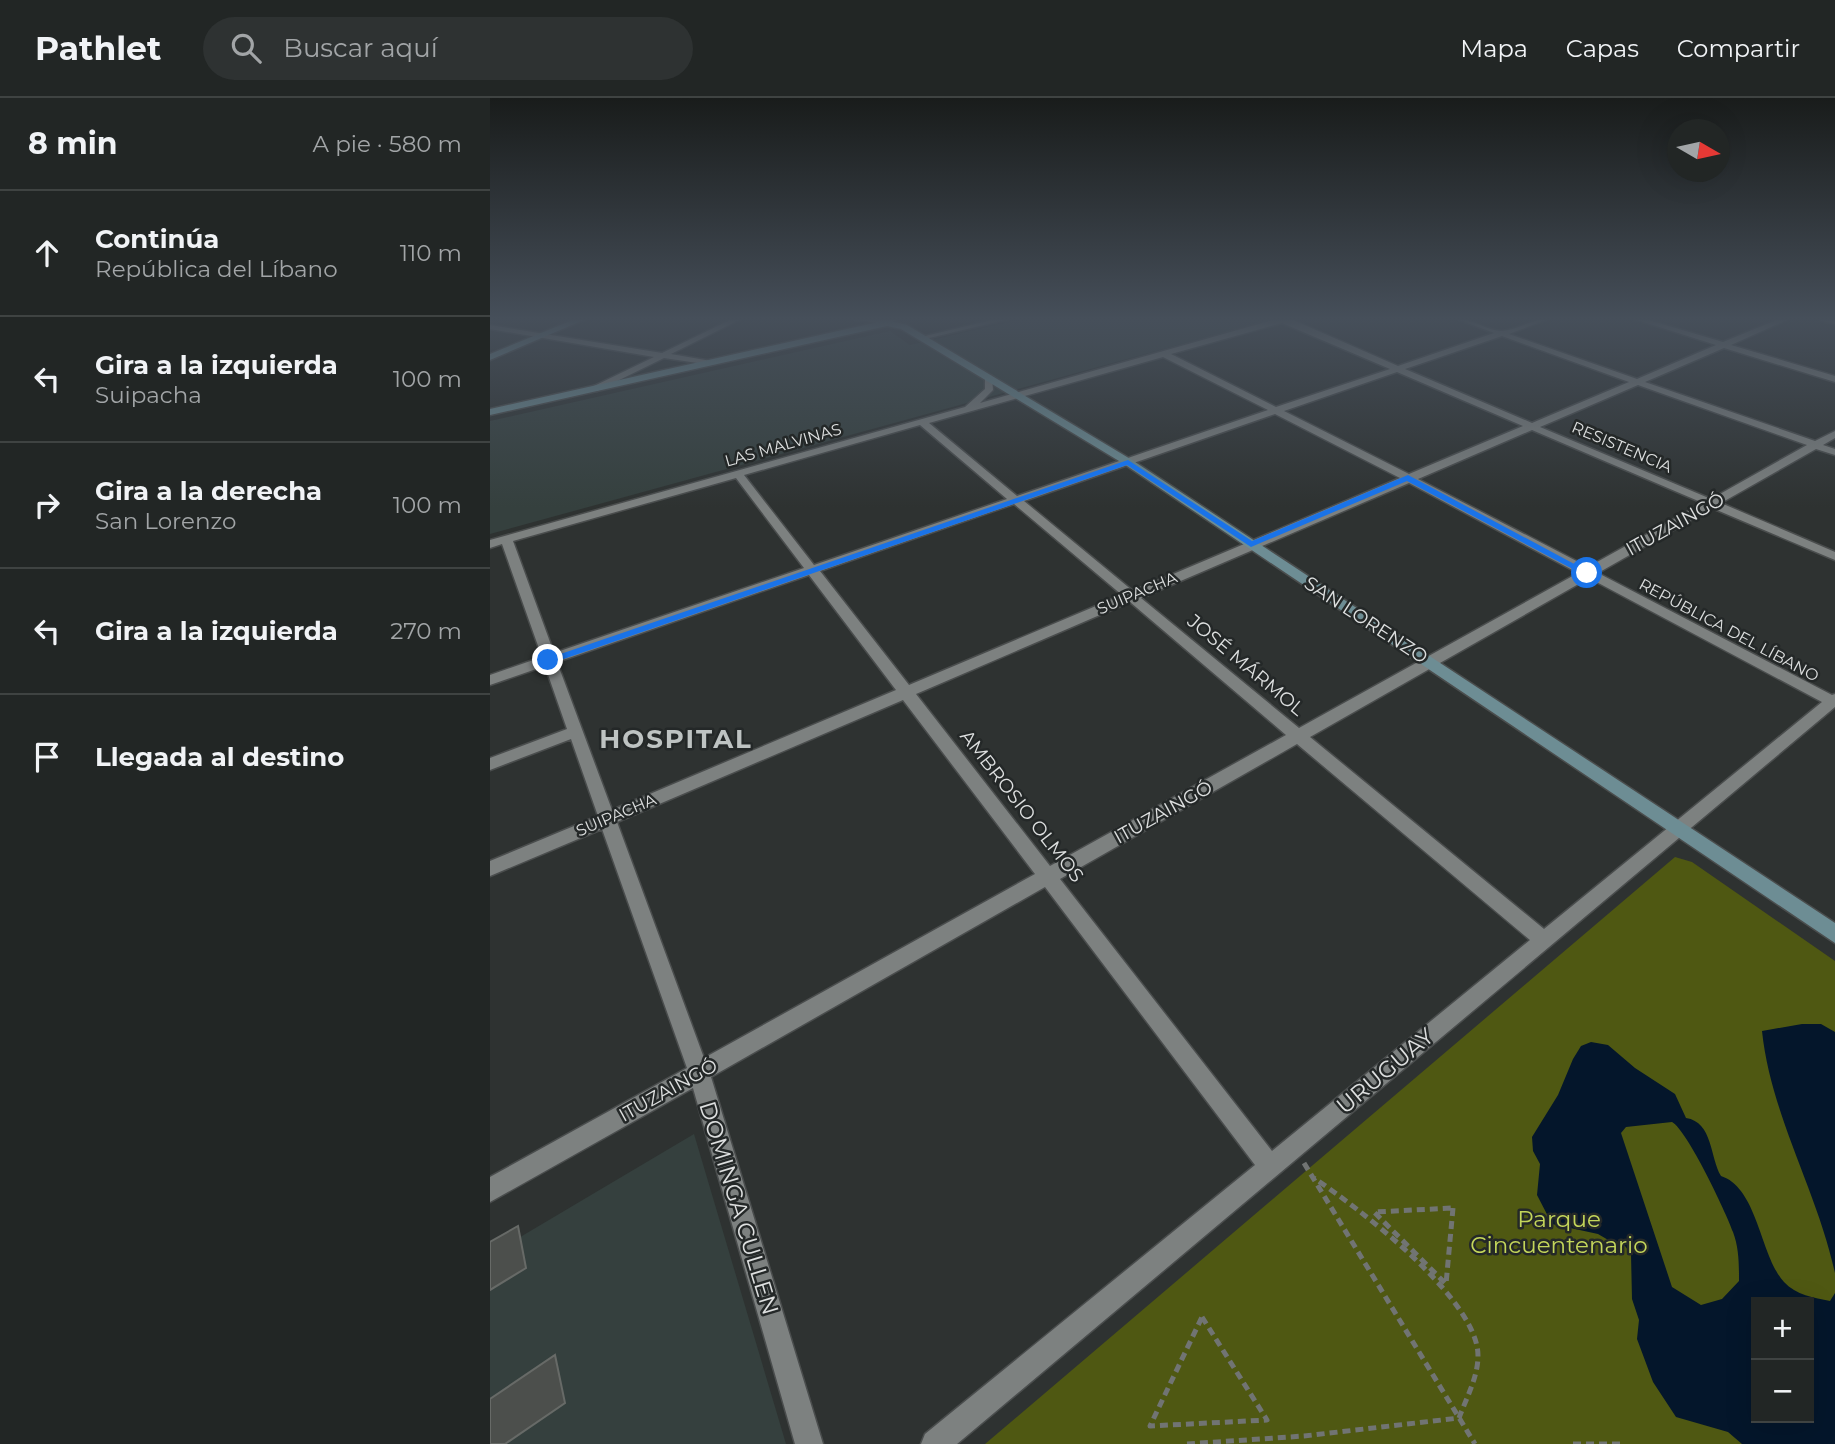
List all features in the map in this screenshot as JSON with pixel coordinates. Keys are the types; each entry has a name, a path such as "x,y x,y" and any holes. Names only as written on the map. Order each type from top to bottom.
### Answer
{"main road":[{"path":"490,412 624,382"},
{"name":"SAN LORENZO","path":"997,382 1128,462 1835,934"}],"street":[{"path":"597,388 609,382"},
{"path":"966,410 989,390 988,382"},
{"name":"LAS MALVINAS","path":"490,544 1066,382"},
{"name":"REPÚBLICA DEL LÍBANO","path":"1218,382 1833,700"},
{"path":"490,680 1361,382"},
{"name":"RESISTENCIA","path":"1428,382 1835,556"},
{"name":"SUIPACHA","path":"490,869 1633,382"},
{"path":"1637,382 1835,452"},
{"name":"JOSÉ MÁRMOL","path":"922,422 1543,940"},
{"name":"ITUZAINGÓ","path":"490,1190 1835,434"},
{"name":"AMBROSIO OLMOS","path":"738,474 814,569 1270,1166"},
{"name":"DOMINGA CULLEN","path":"506,539 699,1073 809,1444"},
{"name":"URUGUAY","path":"935,1444 1833,700"},
{"path":"490,764 575,732"}],"path":[{"path":"1294,1146 1475,1444"},
{"path":"1314,1178 1361,1211 1456,1303 1471,1324 1477,1347 1477,1366 1459,1418"},
{"path":"1453,1208 1446,1284 1383,1221 1374,1212 1453,1208"},
{"path":"1202,1317 1224,1352 1267,1420 1150,1426 1202,1317"},
{"path":"1187,1444 1305,1440 1459,1418"},
{"path":"1573,1444 1620,1444"}],"shaded area":[{"path":"664,382 1044,382 490,534 490,421"},
{"path":"694,1134 786,1444 490,1444 490,1255"}],"green space":[{"name":"Parque Cincuentenario","path":"1675,857 1692,862 1835,961 1835,1444 985,1444"}],"water":[{"path":"1802,1024 1821,1024 1835,1032 1835,1273 1817,1212 1784,1123 1767,1062 1762,1031"},
{"path":"1591,1042 1608,1045 1635,1068 1675,1094 1686,1118 1695,1121 1706,1133 1721,1176 1733,1183 1743,1194 1769,1256 1784,1282 1800,1293 1812,1297 1751,1297 1751,1423 1814,1423 1814,1298 1830,1301 1835,1293 1835,1444 1742,1444 1728,1432 1676,1417 1653,1382 1637,1339 1639,1320 1632,1299 1631,1254 1622,1242 1552,1224 1537,1195 1540,1164 1533,1151 1532,1137 1558,1095 1581,1046","holes":["1672,1122 1679,1128 1706,1172 1729,1222 1738,1250 1739,1281 1722,1299 1701,1305 1672,1287 1621,1133 1626,1127"]}],"building":[{"path":"518,1226 526,1268 490,1290 490,1242"},
{"path":"555,1355 565,1403 505,1444 490,1444 490,1399"}],"district":[{"name":"HOSPITAL","path":"676,739"}],"route":[{"path":"548,660 1128,462 1251,544 1408,478 1587,573"}]}
